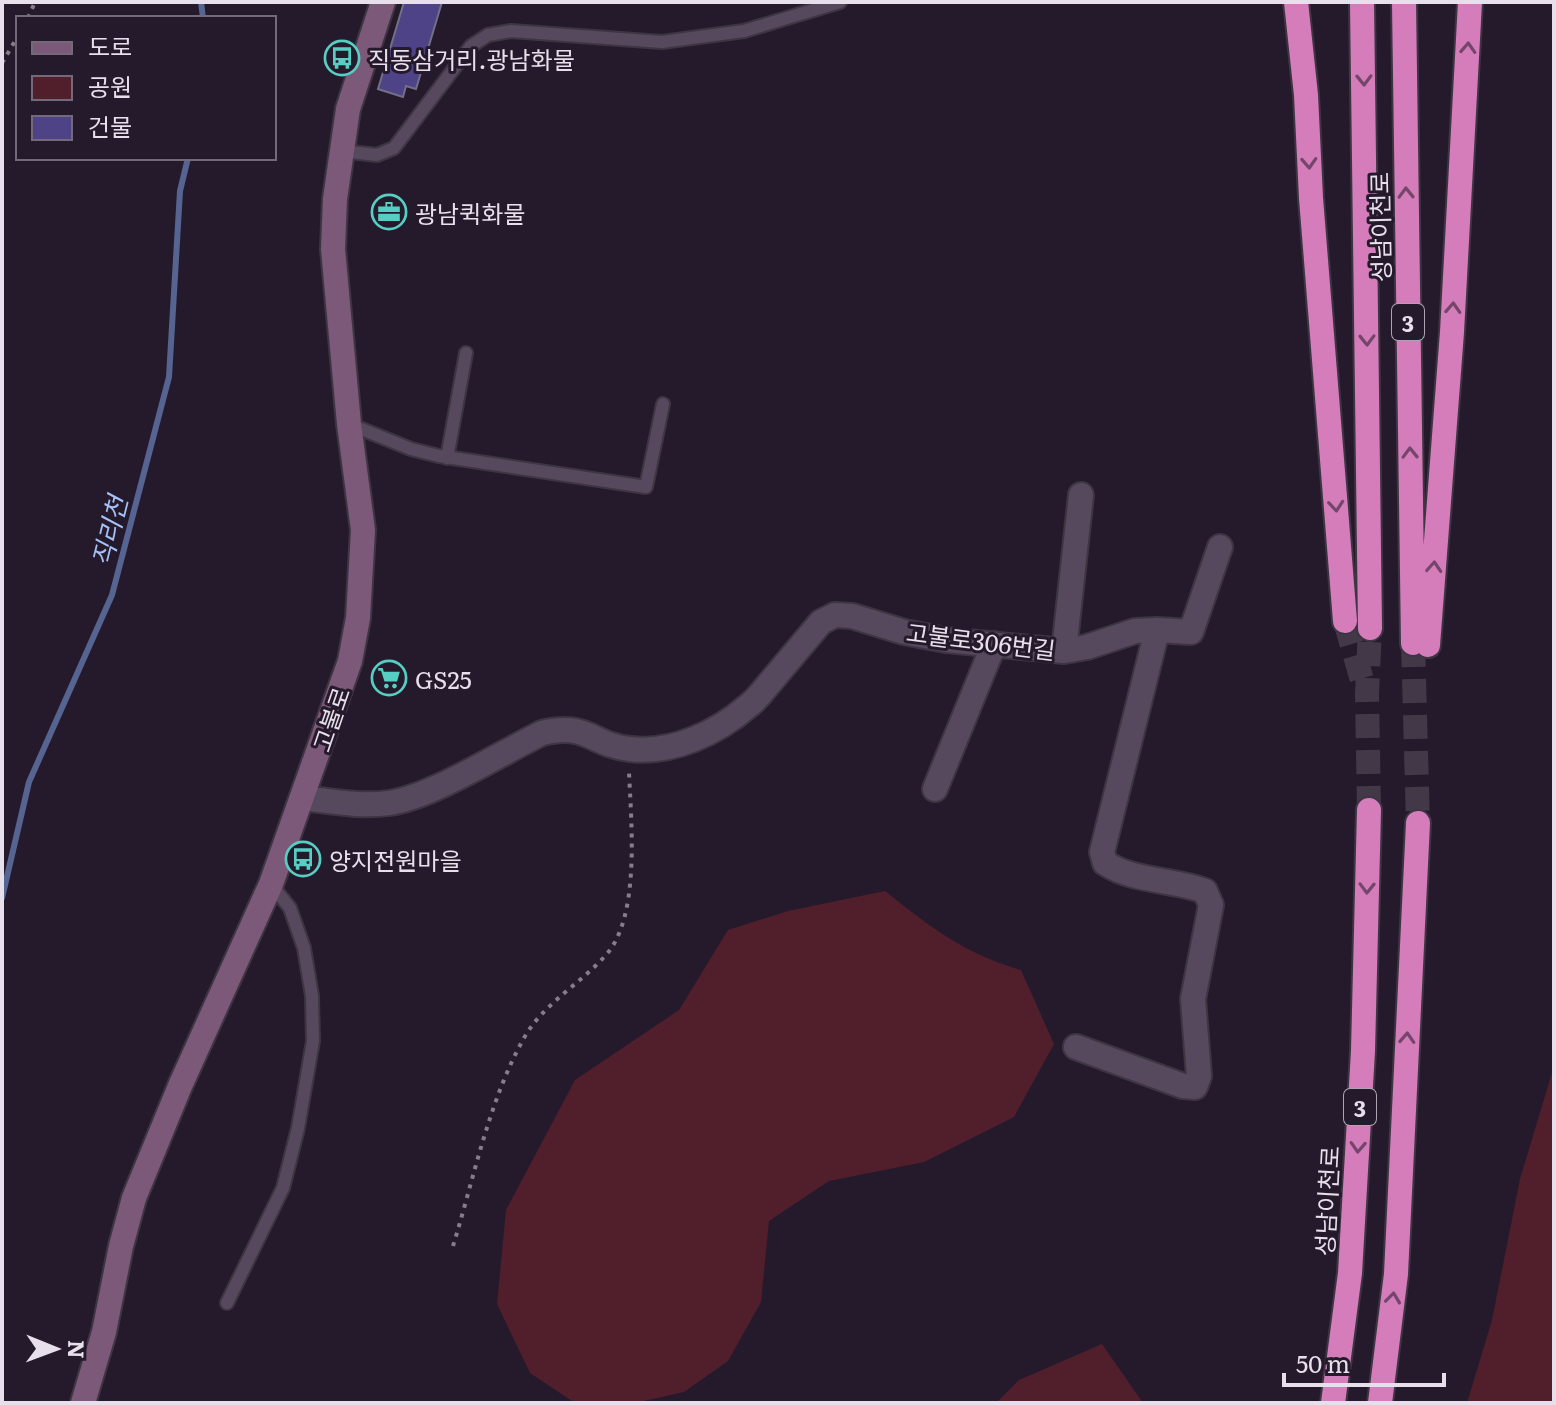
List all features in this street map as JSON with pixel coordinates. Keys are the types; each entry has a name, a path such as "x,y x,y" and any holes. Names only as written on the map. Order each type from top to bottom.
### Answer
{"highway":[{"path":"1296,2 1306,95 1311,198 1345,621"},
{"name":"성남이천로","path":"1362,2 1370,628"},
{"name":"성남이천로","path":"1404,2 1421,644 1452,332 1470,2"},
{"name":"성남이천로","path":"1333,1403 1351,1257 1363,1051 1369,810"},
{"name":"3","path":"1380,1403 1396,1274 1418,823"}],"street":[{"name":"고불로","path":"83,1403 98,1356 134,1198 174,1100 271,884 350,661 358,618 363,530 349,424 333,249 341,151 348,109 383,2"},
{"path":"1064,651 1081,495"},
{"name":"고불로306번길","path":"302,798 363,805 417,797 542,733 562,728 578,730 628,749 654,750 682,745 750,706 821,622 835,615 852,616 904,632 946,640 1064,651 1135,631 1191,632 1220,547"},
{"path":"1076,1047 1183,1086 1195,1087 1199,1076 1193,999 1211,905 1205,891 1118,871 1105,863 1102,852 1157,630"},
{"path":"935,789 994,644"}],"lane":[{"path":"341,151 377,155 394,148 471,46 488,35 511,31 662,42 744,31 840,2"},
{"path":"447,458 466,353"},
{"path":"349,424 411,449 447,458 646,487 663,404"},
{"path":"227,1303 283,1188 298,1128 313,1041 312,996 304,948 290,908 271,884"}],"path":[{"path":"2,63 16,39"},
{"path":"453,1246 504,1076 511,1062 526,1035 556,998 607,954 625,917 631,868 628,749"}],"green space":[{"path":"885,891 949,938 982,956 1021,970 1054,1044 1014,1117 924,1162 829,1181 769,1221 761,1302 728,1361 684,1392 635,1403 575,1403 530,1373 497,1304 506,1210 575,1080 679,1010 728,930 788,911"},
{"path":"1554,1066 1554,1403 1467,1403 1492,1320 1520,1179"},
{"path":"1102,1344 1143,1403 996,1403 1019,1380"}],"building":[{"path":"404,2 442,2 416,89 406,86 403,97 378,89"}],"waterway":[{"name":"직리천","path":"201,2 203,16"},
{"name":"직리천","path":"2,898 29,782 112,595 169,377 180,191 188,160"}],"tunnel":[{"path":"1345,621 1362,680"},
{"path":"1369,810 1367,694 1370,628"},
{"path":"1413,643 1418,823"}],"place":[{"name":"직동삼거리.광남화물","path":"342,58"},
{"name":"광남퀵화물","path":"389,212"},
{"name":"GS25","path":"389,678"},
{"name":"양지전원마을","path":"303,859"}]}
